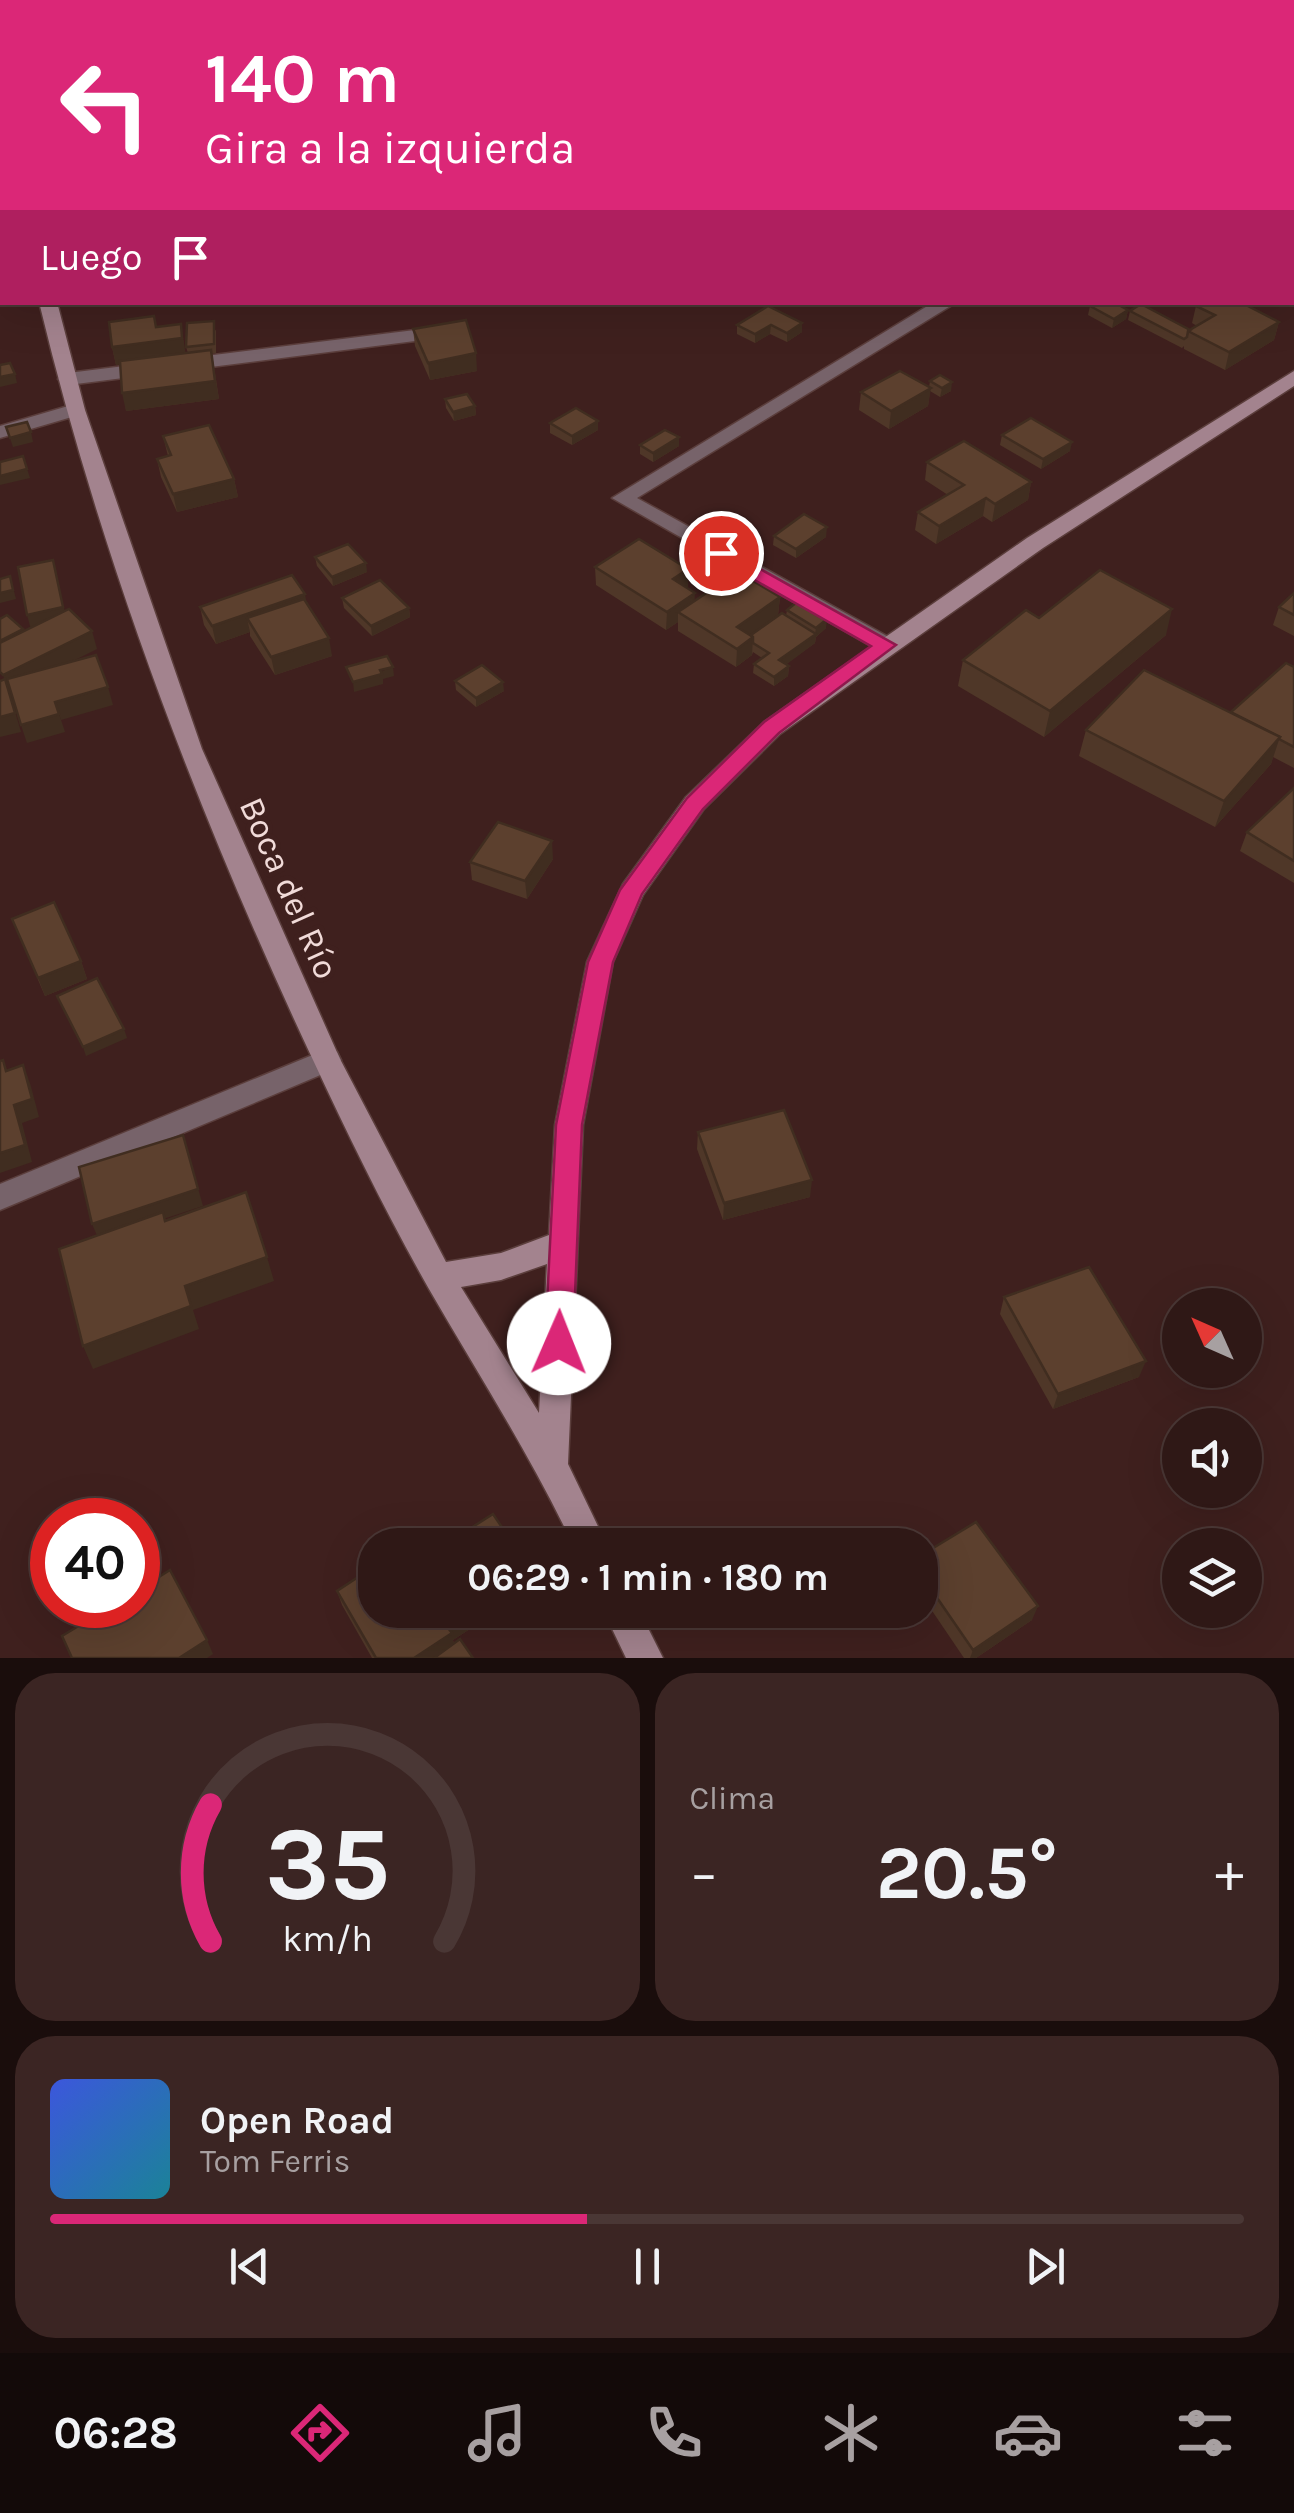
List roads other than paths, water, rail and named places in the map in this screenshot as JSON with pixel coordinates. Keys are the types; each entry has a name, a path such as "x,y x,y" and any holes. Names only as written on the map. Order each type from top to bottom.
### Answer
{"main road":[{"name":"Boca del Río","path":"49,305 75,410 190,750 328,1060 438,1276 552,1465 582,1528"},
{"path":"552,1465 569,1125 600,962 632,890 695,803 772,728 1035,542 1294,378"},
{"path":"438,1276 507,1267 561,1243"},
{"path":"629,1628 645,1658"}],"street":[{"path":"886,645 622,498 943,305"},
{"path":"68,379 467,330"},
{"path":"0,432 75,410"},
{"path":"0,1197 328,1060"}]}
